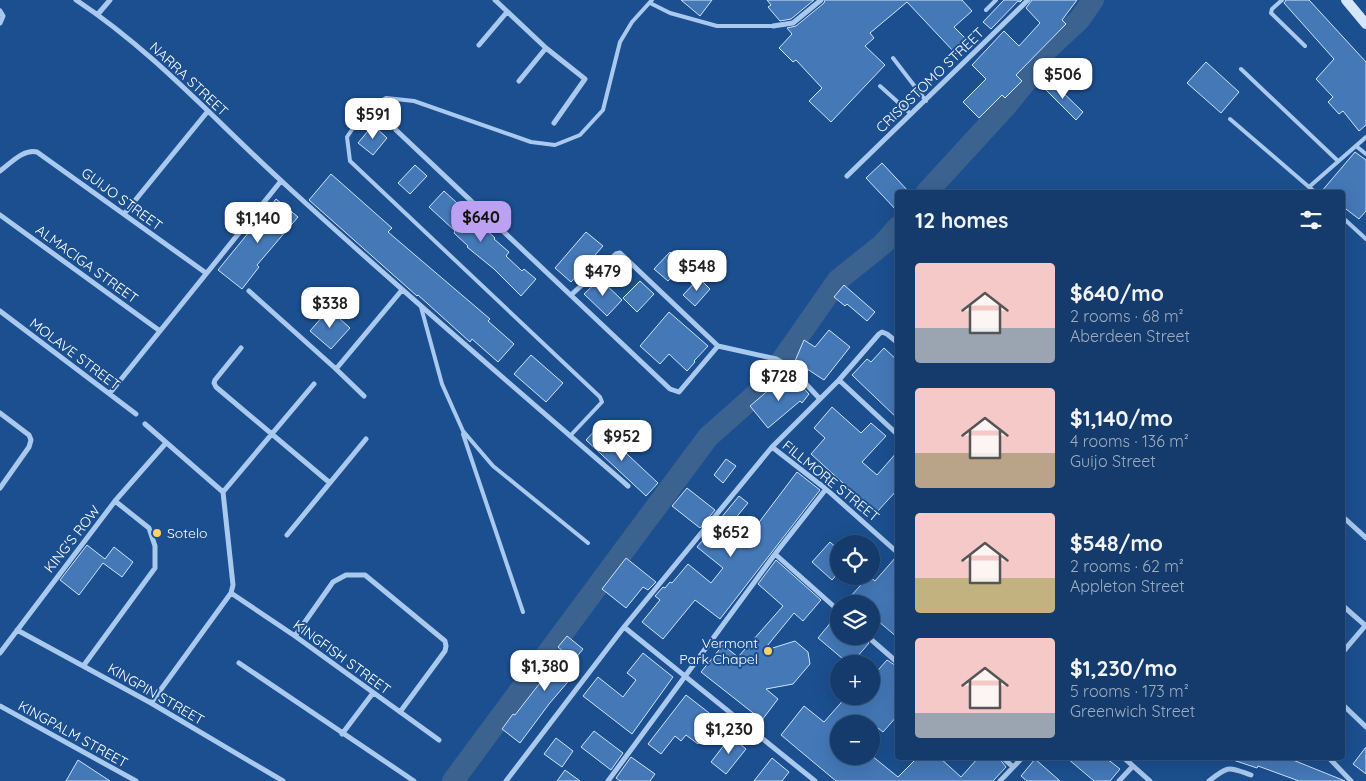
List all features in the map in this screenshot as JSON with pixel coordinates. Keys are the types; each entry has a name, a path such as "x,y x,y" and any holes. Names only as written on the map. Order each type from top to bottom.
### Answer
{"main road":[{"path":"1346,0 1365,21"}],"street":[{"name":"NARRA STREET","path":"76,0 98,14 162,66 281,181 402,290 628,486"},
{"path":"98,14 110,0"},
{"path":"495,0 546,48 585,79 554,123"},
{"path":"773,26 793,23 820,0"},
{"name":"CRISOSTOMO STREET","path":"847,176 1028,0"},
{"path":"0,11 3,16 0,23"},
{"path":"479,45 507,12"},
{"path":"519,81 546,48"},
{"path":"124,214 208,112"},
{"path":"396,130 674,391 679,392 718,346"},
{"name":"GUIJO STREET","path":"0,171 30,150 37,152 206,273"},
{"path":"110,393 281,181"},
{"name":"ALMACIGA STREET","path":"0,215 160,330"},
{"path":"571,295 616,254 620,254 718,346 776,359 790,367 820,399"},
{"path":"336,369 402,290"},
{"path":"248,291 364,396"},
{"name":"MOLAVE STREET","path":"0,311 136,414"},
{"path":"506,781 624,627 772,447 839,380 879,334 882,332 887,334 895,341"},
{"path":"241,348 214,383 216,387 330,483"},
{"path":"839,380 895,432"},
{"path":"223,492 314,384"},
{"path":"0,413 29,435 31,440 29,447 0,488"},
{"path":"144,424 223,492 233,585 231,593 151,703"},
{"path":"287,535 366,439"},
{"name":"KING'S ROW","path":"0,653 116,501 166,443"},
{"name":"FILLMORE STREET","path":"772,447 826,489 895,549"},
{"path":"608,781 826,489"},
{"path":"84,665 155,568 155,546 149,528 116,501"},
{"path":"1345,519 1366,538"},
{"path":"776,554 830,603"},
{"path":"295,636 333,582 346,575 365,575 445,642 445,651 400,712"},
{"name":"KINGFISH STREET","path":"231,593 295,636 439,740"},
{"path":"1345,608 1366,625 1345,650"},
{"path":"624,627 815,781"},
{"name":"KINGPIN STREET","path":"17,630 151,703 283,781"},
{"path":"877,645 895,660"},
{"path":"239,663 414,781"},
{"path":"342,734 373,693"},
{"name":"KINGPALM STREET","path":"0,706 136,781"},
{"path":"1345,707 1366,727"},
{"path":"1005,760 1013,767"},
{"path":"1000,781 1020,760"},
{"path":"1126,760 1150,781"},
{"path":"1331,760 1351,781"},
{"path":"1119,781 1133,766"},
{"path":"1209,781 1224,768 1232,768 1251,775"}],"lane":[{"path":"986,10 996,0"},
{"path":"1282,0 1272,9 1271,13 1305,46"},
{"path":"570,436 602,402 600,398 350,161 347,138 364,110 386,98 414,101 531,142 555,146 580,135 603,110 620,42 632,22 651,1 670,13 718,26 773,26"},
{"path":"893,58 926,101"},
{"path":"1241,69 1338,161"},
{"path":"880,86 911,114"},
{"path":"1230,119 1313,190"},
{"path":"1309,187 1366,137"},
{"path":"1356,146 1366,154"},
{"path":"1345,220 1366,239"},
{"path":"421,306 442,384 463,431 523,612"},
{"path":"463,431 493,466 588,542"}],"building":[{"path":"681,0 712,0 700,16"},
{"path":"767,0 814,0 791,19 780,21 768,7 771,5"},
{"path":"825,0 962,0 972,11 954,27 969,42 956,54 907,2 870,33 874,38 865,46 885,65 831,122 809,101 822,88 796,60 793,62 779,48 792,34 787,28 796,26 824,3"},
{"path":"1004,0 1022,0 1018,1 991,29 983,22"},
{"path":"1032,0 1077,0 1062,20 1066,24 1016,75 1022,81 1005,98 1002,95 979,118 963,102 986,79 972,65 1004,31 1019,46 1040,23 1026,8"},
{"path":"1286,0 1309,0 1366,62 1366,125 1359,131 1343,111 1339,114 1328,102 1333,97 1316,79 1334,59 1284,3"},
{"path":"1206,62 1239,92 1221,113 1187,83"},
{"path":"1050,80 1083,112 1076,120 1043,87"},
{"path":"373,125 387,138 373,155 358,143"},
{"path":"1355,152 1366,160 1366,211 1359,219 1345,208 1345,190 1323,190"},
{"path":"882,163 907,190 895,190 895,209 866,178"},
{"path":"415,165 427,176 410,194 398,183"},
{"path":"331,174 392,228 388,232 490,319 488,321 514,344 498,362 472,339 470,342 309,200"},
{"path":"444,191 509,252 506,256 522,271 524,269 536,279 521,296 494,269 467,247 454,233 455,231 429,207"},
{"path":"276,199 298,217 257,265 259,267 242,289 218,270"},
{"path":"586,232 603,246 571,282 555,268"},
{"path":"670,252 683,265 668,281 654,269"},
{"path":"699,278 710,289 695,306 683,295"},
{"path":"600,279 622,300 607,316 584,294"},
{"path":"640,281 654,294 637,312 623,298"},
{"path":"844,285 875,312 867,321 847,304 845,306 834,297"},
{"path":"329,309 350,328 331,349 310,331"},
{"path":"669,312 708,346 687,371 669,354 660,364 640,346"},
{"path":"829,330 850,347 824,380 795,361 804,340 815,347"},
{"path":"884,348 895,358 895,416 852,375 867,359 871,362"},
{"path":"531,355 563,383 546,402 514,374"},
{"path":"793,377 809,394 802,403 800,401 768,428 750,406 778,382 783,388"},
{"path":"832,407 861,433 871,423 886,436 862,462 877,475 895,454 895,492 876,513 811,454 825,438 814,428"},
{"path":"598,427 658,483 646,496 586,440"},
{"path":"726,459 736,466 723,483 714,475"},
{"path":"797,472 820,490 720,619 695,600 663,639 642,622 660,600 655,596 663,587 665,588 670,582 672,583 688,564 711,583 723,568 697,547 739,496 748,503 734,520 751,533"},
{"path":"687,488 715,510 700,528 672,506"},
{"path":"830,542 830,578 812,562"},
{"path":"87,545 105,559 114,547 133,562 122,577 103,563 79,595 60,580"},
{"path":"626,558 656,582 648,590 643,587 626,608 602,589"},
{"path":"895,558 895,635 880,623 880,595 852,595 861,585 880,585 880,575"},
{"path":"776,560 821,600 803,621 794,613 763,651 795,641 808,652 810,664 793,684 766,689 778,699 762,720 701,672 723,645 738,657 783,606 758,584"},
{"path":"830,623 830,645 867,645 859,655 838,655 818,638"},
{"path":"567,636 583,649 571,664 578,670 549,704 520,743 502,729 564,652 558,647"},
{"path":"643,653 673,677 632,734 583,696 598,677 623,697 636,680 627,673"},
{"path":"887,660 895,665 895,718 883,732 880,730 880,715 830,715 839,705 880,705 880,668"},
{"path":"686,695 717,719 698,744 686,735 681,741 675,736 661,754 648,744"},
{"path":"804,706 824,722 830,715 830,765 880,765 880,762 898,777 915,760 942,760 961,777 976,760 1001,760 1006,767 993,781 836,781 781,735"},
{"path":"594,731 623,753 611,770 581,747"},
{"path":"731,736 746,749 726,774 711,762"},
{"path":"556,738 573,751 562,767 544,754"},
{"path":"1366,747 1366,774 1353,764"},
{"path":"631,757 655,774 650,781 620,781 616,778"},
{"path":"772,758 789,772 782,781 754,781"},
{"path":"78,760 110,781 66,781"},
{"path":"1036,760 1060,781 1027,781 1021,776"},
{"path":"1069,760 1109,760 1120,769 1110,781 1094,781"},
{"path":"1233,760 1293,760 1345,781 1299,781 1258,766 1257,768"},
{"path":"565,770 580,781 557,781"}],"waterway":[{"path":"929,190 1005,107 1031,75 1036,60 1079,20 1093,0"},
{"path":"453,781 708,437 761,390 838,280 883,244 895,230"}],"place":[{"name":"Sotelo","path":"157,533"},
{"name":"Vermont Park Chapel","path":"768,651"}]}
